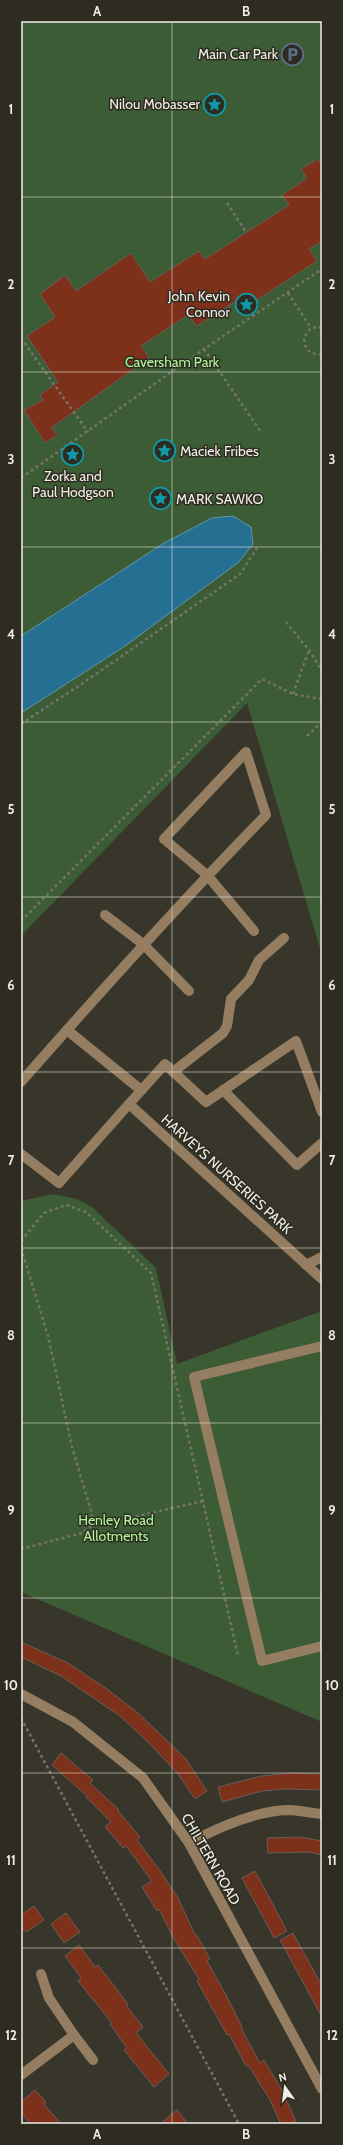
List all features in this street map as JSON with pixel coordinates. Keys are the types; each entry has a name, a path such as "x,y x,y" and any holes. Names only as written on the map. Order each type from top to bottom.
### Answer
{"street":[{"path":"21,1082 143,944 207,875 266,815 246,752 164,838 207,875 254,931"},
{"path":"104,915 143,944 189,991"},
{"path":"173,1072 223,1033 227,1026 231,999 249,980 259,960 284,938"},
{"path":"67,1030 141,1090"},
{"path":"21,1154 59,1183 165,1064 206,1102 296,1041 322,1112"},
{"path":"223,1090 297,1165 322,1143"},
{"name":"HARVEYS NURSERIES PARK","path":"129,1104 322,1279"},
{"path":"306,1265 322,1257"},
{"path":"322,1346 194,1377 262,1661 322,1646"},
{"name":"CHILTERN ROAD","path":"21,1694 73,1722 143,1778 189,1843 322,2089"},
{"path":"189,1843 210,1832 248,1817 290,1810 322,1814"},
{"path":"41,1974 49,1998 93,2060"},
{"path":"21,2075 74,2035"}],"path":[{"path":"227,203 246,232"},
{"path":"21,478 204,349 322,270"},
{"path":"288,293 310,328"},
{"path":"322,327 310,328 306,333 304,344 311,353 322,354"},
{"path":"21,338 88,432"},
{"path":"204,349 261,432"},
{"path":"21,724 86,681 240,574 259,545"},
{"path":"286,622 309,650 322,671"},
{"path":"293,694 309,650"},
{"path":"21,922 262,679 293,694 322,699"},
{"path":"307,736 322,722"},
{"path":"21,1241 44,1213 66,1205 86,1212 151,1273 238,1656"},
{"path":"21,1248 48,1336 72,1447 92,1514 90,1527"},
{"path":"21,1549 82,1532 90,1527 202,1501"},
{"path":"21,1718 239,2124"}],"green space":[{"name":"Caversham Park","path":"21,21 322,21 322,955 247,703 21,936"},
{"name":"Henley Road Allotments","path":"53,1194 77,1199 92,1207 156,1268 177,1364 322,1311 322,1722 21,1592 21,1201"}],"water":[{"path":"233,516 251,527 253,544 239,562 125,646 21,713 21,636 164,543 212,518"}],"building":[{"name":"Caversham Park","path":"318,159 322,165 322,241 309,249 317,261 252,303 246,295 197,326 188,315 141,346 149,358 51,428 57,435 45,443 24,410 43,400 40,395 58,382 27,336 55,317 40,294 65,275 76,291 131,253 150,282 199,251 205,259 289,205 282,195 307,178 301,169"},
{"path":"21,1642 68,1663 107,1689 138,1713 185,1758 207,1791 195,1799 178,1774 149,1743 120,1716 61,1676 21,1657"},
{"path":"61,1753 93,1780 90,1783 119,1810 118,1811 140,1837 137,1840 178,1898 195,1935 196,1934 210,1959 207,1961 226,1995 242,2027 241,2028 260,2063 264,2060 280,2087 296,2121 289,2124 281,2124 269,2098 248,2065 246,2066 229,2034 227,2035 197,1981 199,1979 174,1939 159,1909 157,1911 142,1887 152,1881 126,1846 123,1848 105,1827 111,1822 86,1797 87,1796 52,1765"},
{"path":"290,1773 322,1774 322,1790 286,1789 262,1791 222,1802 218,1787 262,1776"},
{"path":"300,1837 322,1841 322,1855 309,1852 268,1853 267,1838"},
{"path":"255,1871 287,1931 274,1938 242,1878"},
{"path":"34,1906 44,1920 26,1932 21,1926 21,1915"},
{"path":"66,1913 80,1932 64,1943 51,1924"},
{"path":"293,1933 322,1986 322,2017 280,1940"},
{"path":"79,1945 95,1967 98,1965 128,2004 126,2005 143,2027 136,2033 169,2074 154,2087 124,2050 127,2048 110,2024 112,2023 78,1981 81,1978 65,1956"},
{"path":"35,2090 46,2102 44,2104 61,2124 31,2124 21,2113 21,2102"},
{"path":"177,2110 188,2124 160,2124"}],"place":[{"name":"Main Car Park","path":"293,54"},
{"name":"Nilou Mobasser","path":"215,104"},
{"name":"John Kevin Connor","path":"246,304"},
{"name":"Maciek Fribes","path":"164,451"},
{"name":"Zorka and Paul Hodgson","path":"73,454"},
{"name":"MARK SAWKO","path":"160,499"}]}
